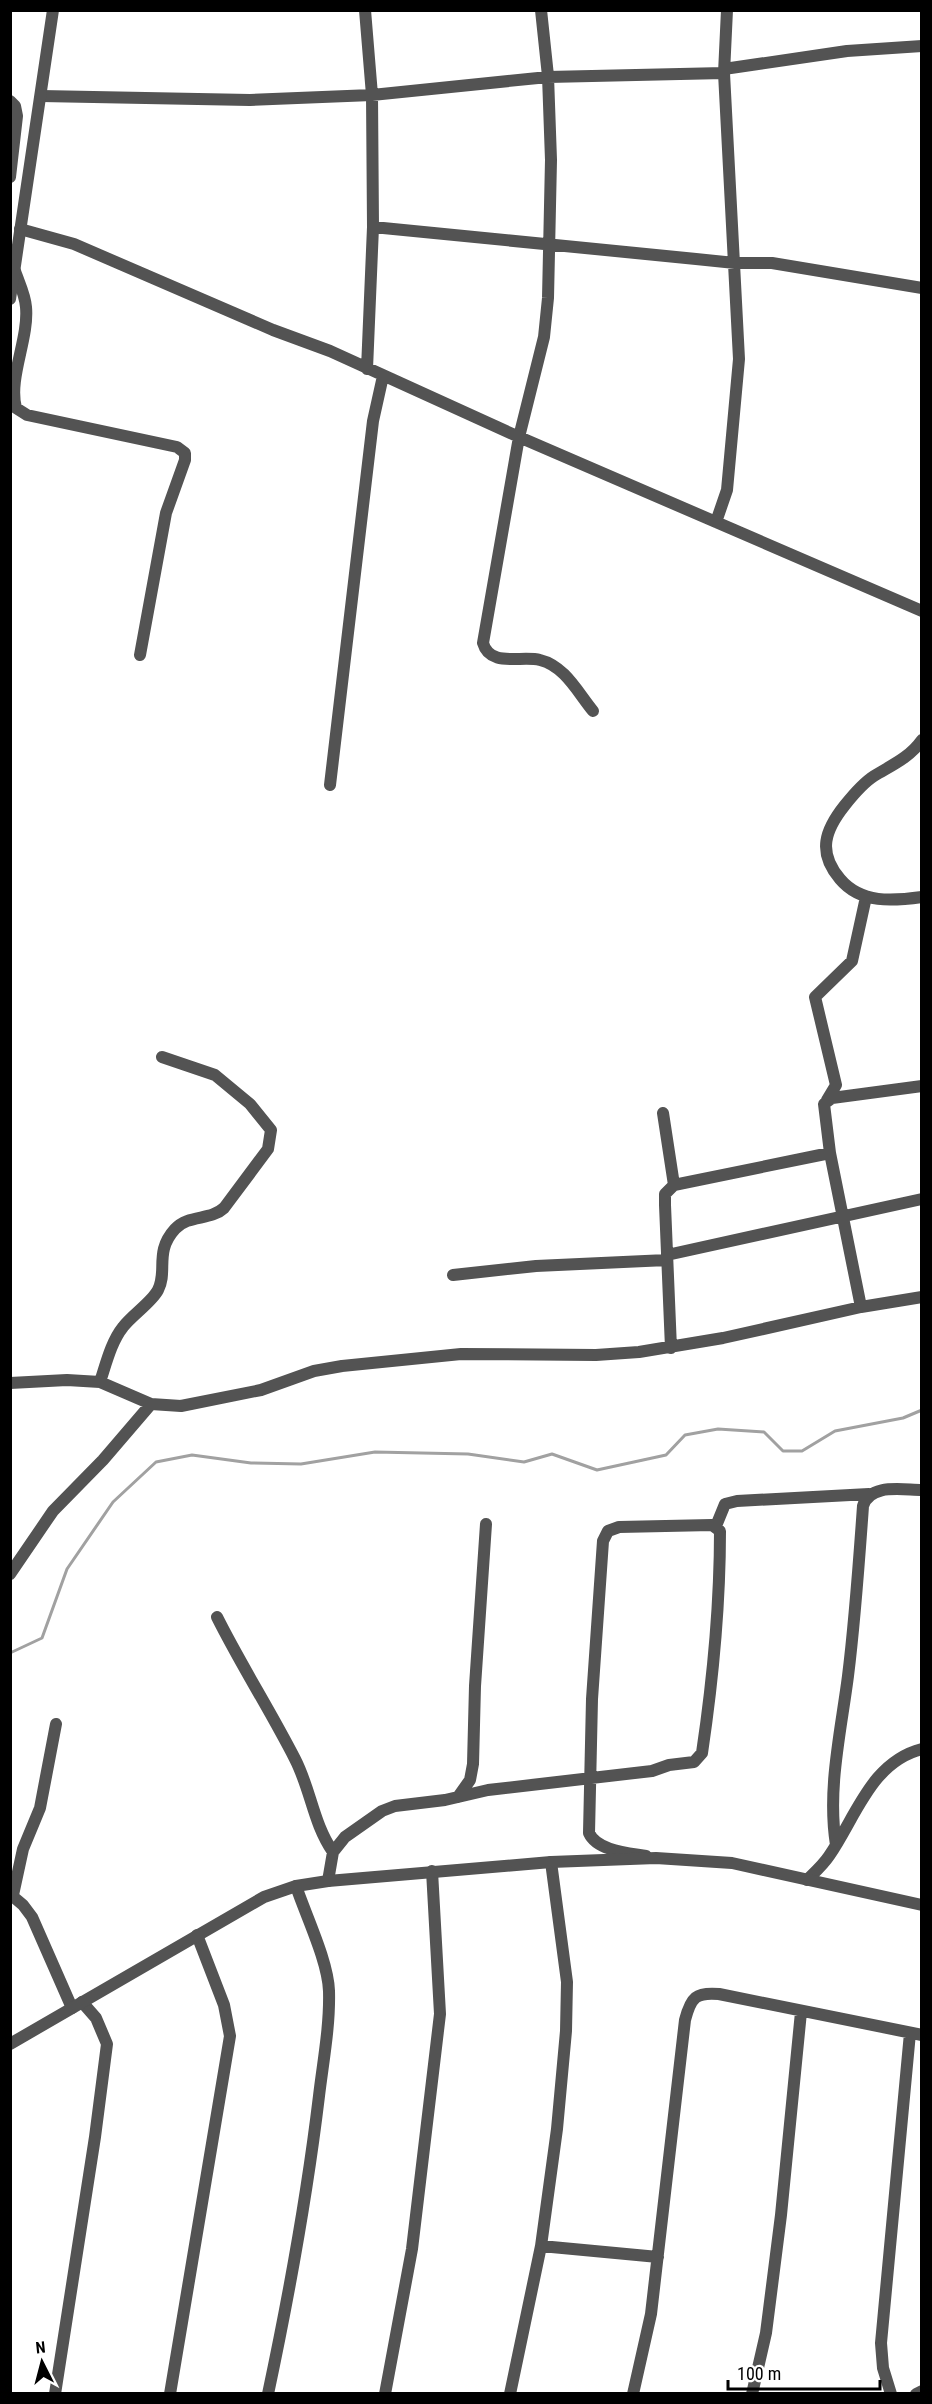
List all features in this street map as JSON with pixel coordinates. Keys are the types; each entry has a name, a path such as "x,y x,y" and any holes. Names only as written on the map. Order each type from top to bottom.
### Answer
{"street":[{"path":"10,299 15,271 17,235 53,10"},
{"path":"365,10 372,95 373,227 367,369"},
{"path":"541,10 548,77 550,246 544,337 519,437 491,608 483,639 486,651 497,657 539,660 552,666 568,679 593,711"},
{"path":"716,522 726,498 740,359 729,199 724,71 727,10"},
{"path":"41,96 250,100 372,95 548,77 724,71 847,51 921,46"},
{"path":"10,101 15,106 17,116 10,177"},
{"path":"373,227 735,263 758,262 791,265 921,288"},
{"path":"17,235 74,244 921,611"},
{"path":"15,271 24,294 26,315 14,392 16,408 27,416 177,447 185,453 185,460 166,513 140,655"},
{"path":"330,785 373,421 383,376"},
{"path":"921,740 908,756 873,777 852,796 828,829 826,853 831,867 842,882 866,897 900,900 921,897"},
{"path":"861,1307 823,1109 836,1085 815,997 852,961 866,897"},
{"path":"100,1382 113,1344 121,1329 158,1290 161,1256 167,1239 185,1221 219,1213 258,1164 271,1142 271,1130 250,1104 215,1075 162,1057"},
{"path":"827,1101 921,1086"},
{"path":"663,1113 674,1185"},
{"path":"671,1348 665,1194 674,1185 830,1153"},
{"path":"453,1275 536,1266 667,1258 738,1238 921,1199"},
{"path":"10,1383 67,1380 100,1382 151,1404 181,1406 235,1397 314,1371 342,1366 461,1354 596,1355 671,1348 791,1324 861,1307 921,1298"},
{"path":"10,1574 53,1510 103,1460 151,1404"},
{"path":"716,1526 725,1504 737,1501 921,1490"},
{"path":"836,1845 832,1823 834,1784 849,1663 863,1506 869,1494"},
{"path":"458,1797 470,1780 473,1764 475,1686 486,1524"},
{"path":"328,1881 333,1852 345,1837 388,1808 488,1790 589,1780 694,1762 702,1753 714,1666 720,1531 716,1526 619,1527 613,1528 604,1535 589,1780 588,1820 591,1839 616,1850 656,1858"},
{"path":"217,1617 294,1758 306,1783 319,1830 333,1852"},
{"path":"55,2394 107,2044 96,2018 77,2005 32,1917 12,1895 23,1849 40,1808 56,1724"},
{"path":"807,1880 822,1866 875,1779 905,1756 921,1749"},
{"path":"10,2044 264,1897 296,1886 328,1881 551,1862 656,1858 732,1863 921,1905"},
{"path":"510,2394 541,2246 557,2129 566,2031 567,1982 551,1862"},
{"path":"385,2394 412,2249 440,2014 432,1871"},
{"path":"268,2394 291,2285 310,2170 328,2018 329,1990 325,1968 296,1886"},
{"path":"170,2394 230,2036 224,2005 197,1935"},
{"path":"633,2394 651,2314 688,2009 695,1997 703,1992 916,2034 881,2343 883,2368 891,2394"},
{"path":"752,2394 766,2333 781,2215 801,2012"},
{"path":"541,2246 658,2257"},
{"path":"916,2394 921,2391"}],"waterway":[{"path":"10,1653 42,1638 67,1569 113,1502 156,1462 192,1455 251,1463 301,1464 375,1452 468,1454 524,1462 552,1454 597,1470 666,1455 685,1435 718,1429 764,1432 783,1451 802,1451 835,1431 903,1418 922,1410"}]}
